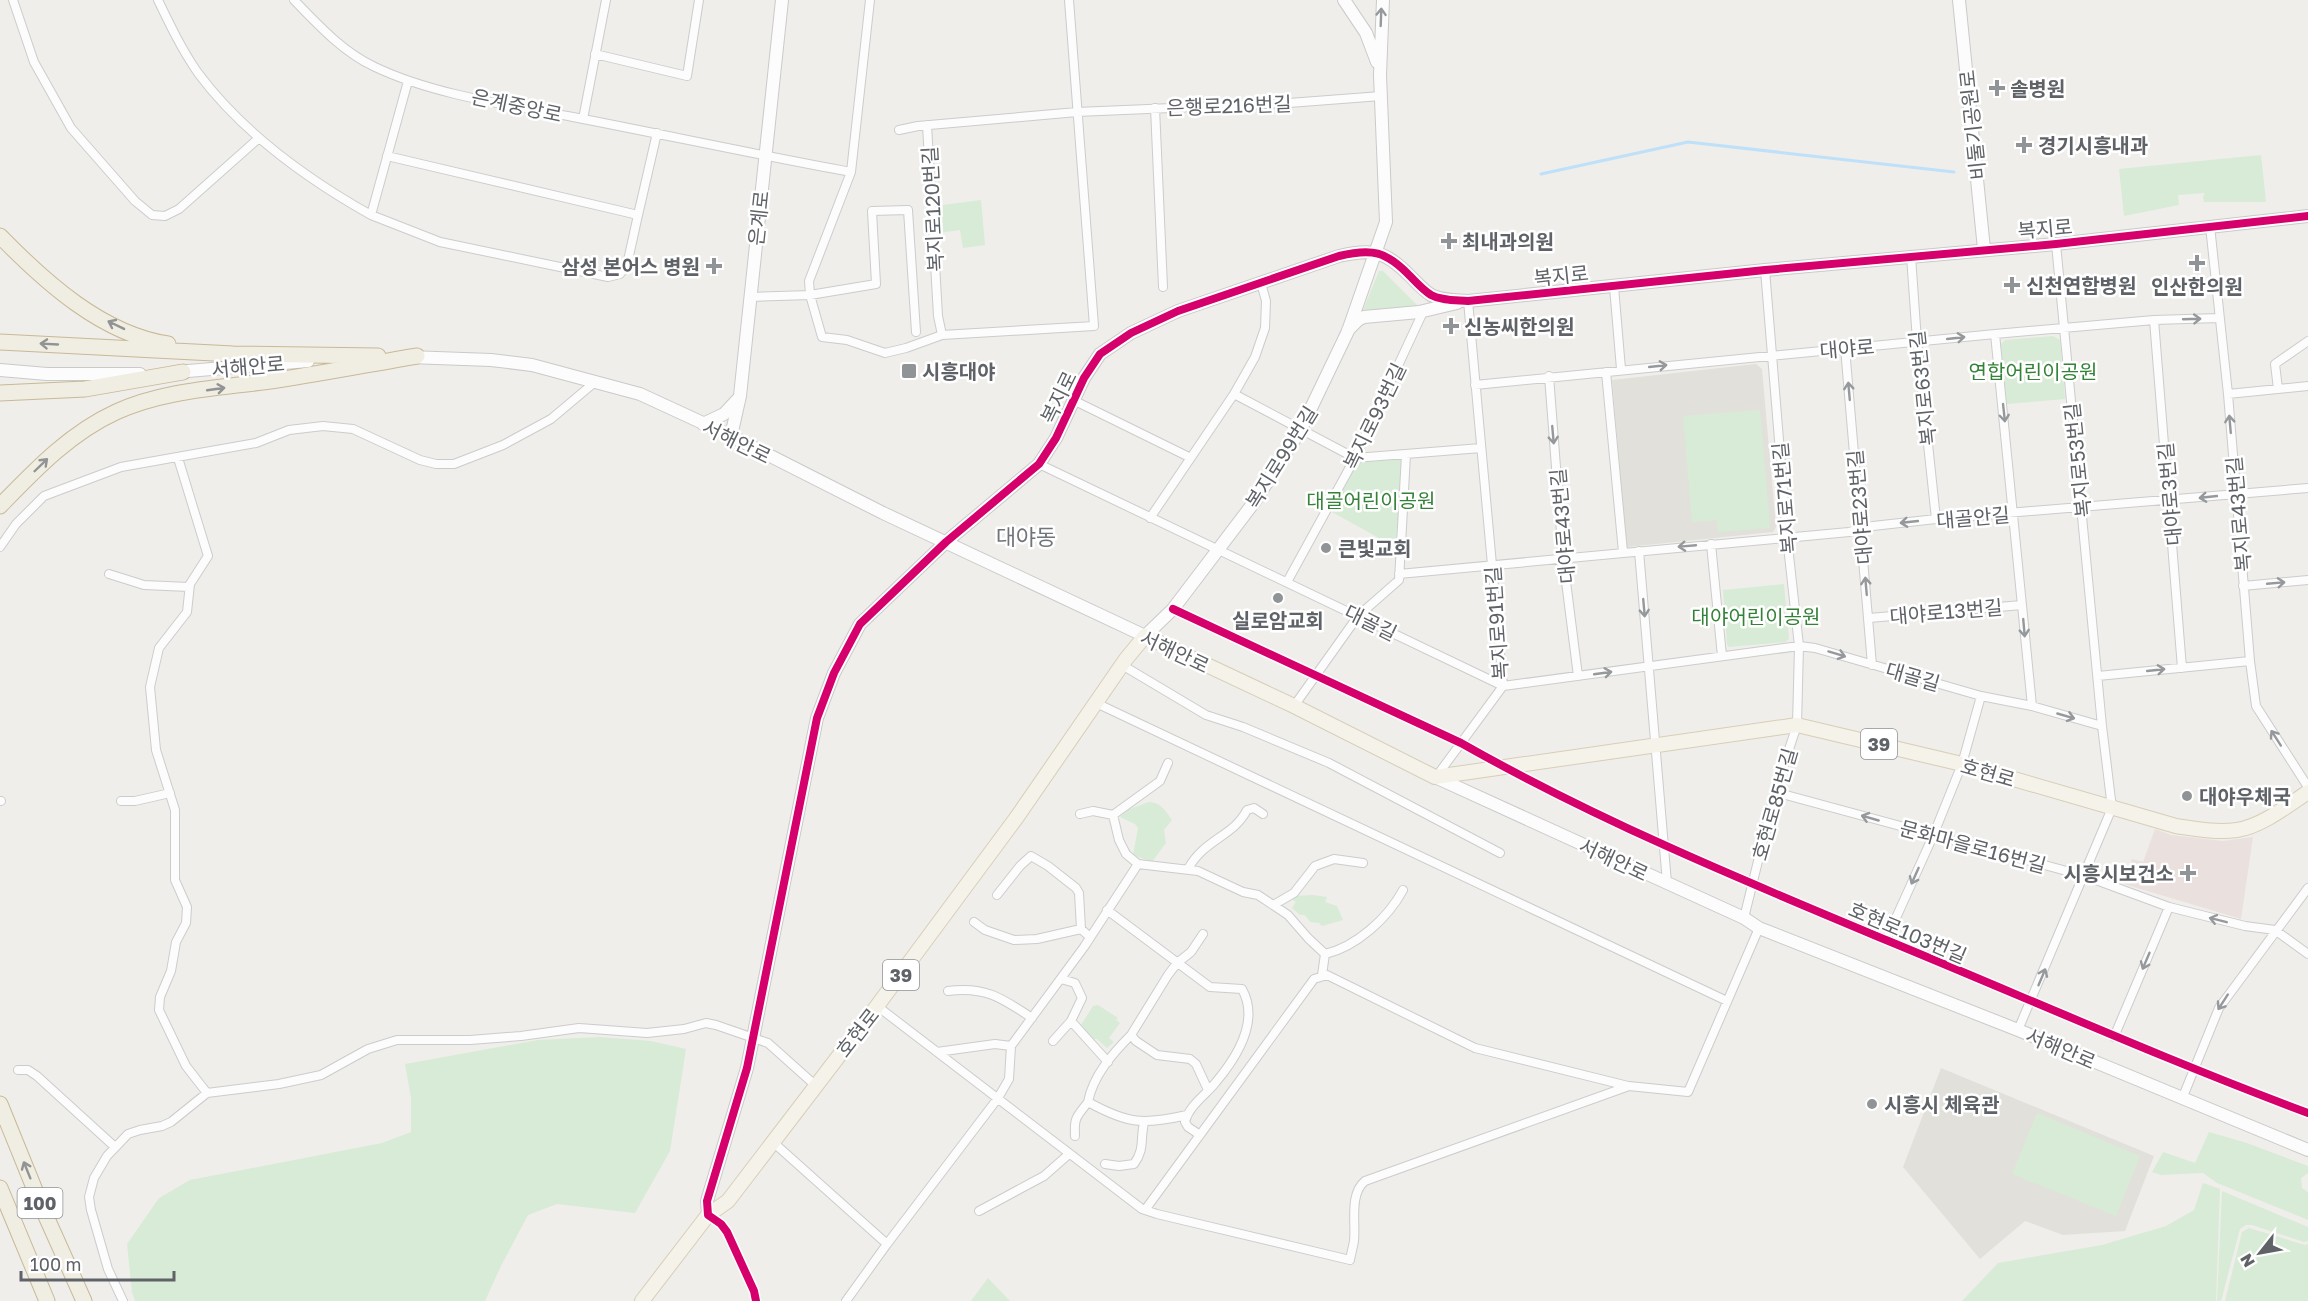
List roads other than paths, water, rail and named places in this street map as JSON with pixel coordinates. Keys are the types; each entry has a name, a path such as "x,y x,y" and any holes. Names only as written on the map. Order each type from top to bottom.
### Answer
{"highway":[{"path":"0,236 56,290 93,314 157,342 233,354"},
{"path":"0,342 233,354 417,356"},
{"path":"0,506 66,442 117,412 144,401 417,356"},
{"path":"0,393 85,390 183,372"},
{"name":"100","path":"0,1104 41,1205 84,1301"},
{"name":"100","path":"0,1188 47,1301"}],"main road":[{"name":"호현로","path":"642,1301 708,1215 728,1201 878,1006 1017,817 1144,636"},
{"name":"서해안로","path":"1144,636 1294,706 1435,777"},
{"name":"호현로","path":"1435,777 1797,725 1962,764 2176,826 2209,831 2239,830 2268,818 2308,792"}],"street":[{"path":"13,0 34,62 71,128 135,201 152,215 165,216 179,209 259,138"},
{"path":"158,0 172,31 198,72 222,102 259,138 338,196 371,215 440,242 608,277 620,274 627,265 657,133"},
{"name":"은계중앙로","path":"294,0 346,49 373,66 408,81 476,98 851,172"},
{"path":"583,119 606,0"},
{"path":"595,54 687,76 699,0"},
{"name":"은계로","path":"731,436 740,396 782,0"},
{"path":"870,0 851,172 809,281 810,295 822,338 852,341 885,353 942,335 1094,326 1069,0"},
{"path":"1344,0 1366,33 1380,75"},
{"path":"1376,252 1386,222 1380,75 1383,0"},
{"name":"비둘기공원로","path":"1959,0 1984,249"},
{"path":"371,215 408,81"},
{"name":"은행로216번길","path":"1077,112 1289,103 1382,96"},
{"path":"1155,108 1163,287"},
{"name":"복지로120번길","path":"942,335 938,316 927,125 1077,112"},
{"path":"899,130 927,125"},
{"path":"387,156 638,215"},
{"path":"750,297 810,295 876,284 872,211 908,210 916,332"},
{"name":"복지로","path":"708,1215 707,1201 728,1136 754,1039 817,718 834,672 860,624 946,542 1039,464 1056,438 1084,378 1100,354 1123,338 1178,311 1339,256 1364,251 1376,252 1394,260 1433,296 1468,301 1764,270 2056,244 2308,216"},
{"name":"복지로43번길","path":"2210,226 2228,394 2243,586 2256,706 2308,787"},
{"name":"복지로53번길","path":"2056,244 2102,726 2112,808"},
{"name":"복지로99번길","path":"1144,636 1173,609 1255,501 1301,429 1348,331 1376,252"},
{"name":"복지로63번길","path":"1911,256 1917,341 1936,519"},
{"name":"복지로71번길","path":"1764,270 1787,537 1799,646 1797,725"},
{"path":"1150,518 1189,457 1234,394 1255,357 1265,328 1266,301 1261,284"},
{"path":"1614,286 1621,369"},
{"path":"1348,331 1364,317 1423,312 1468,301"},
{"name":"복지로91번길","path":"1435,777 1503,686 1468,301"},
{"name":"복지로93번길","path":"1287,582 1354,458 1423,312"},
{"name":"대야로","path":"1475,385 1917,341 2154,320 2219,318"},
{"name":"대야로3번길","path":"2154,320 2182,668"},
{"name":"대야로13번길","path":"1995,334 2032,706"},
{"path":"2278,388 2275,364 2308,341"},
{"name":"대야로23번길","path":"1845,348 1872,665"},
{"name":"서해안로","path":"0,370 47,374 110,375 417,356 532,365 640,394 1144,636"},
{"path":"1606,372 1623,552"},
{"name":"대야로43번길","path":"1549,376 1563,558 1578,676"},
{"path":"0,547 16,524 44,496 122,467 256,443 299,428 323,426 353,429 420,460 436,464 454,464 502,445 551,419 595,382"},
{"path":"2228,394 2308,386"},
{"path":"1234,394 1354,458 1481,448"},
{"path":"702,424 724,414 740,396"},
{"name":"복지로","path":"1073,400 1189,457"},
{"path":"1294,706 1358,616 1399,580 1406,455"},
{"path":"178,458 208,552 205,564 189,587 190,598 187,612 159,648 150,687 154,742 170,793 176,824 175,880 188,907 187,918 176,942 171,971 160,997 159,1011 186,1066 207,1093"},
{"name":"대골길","path":"1039,464 1503,686 1799,646 1815,648 1980,696 2032,706 2102,726"},
{"name":"대골안길","path":"1399,574 1861,530 1936,519 2308,488"},
{"path":"1711,544 1722,656"},
{"path":"1639,551 1667,883"},
{"path":"109,573 144,585 189,587"},
{"path":"2243,586 2308,580"},
{"name":"대야로13번길","path":"1869,618 2022,604"},
{"name":"호현로103번길","path":"1173,609 1461,743 1502,766 1664,846 1752,886 1887,940 2194,1070 2308,1113"},
{"path":"2098,676 2250,662"},
{"path":"1122,665 1206,715 1329,763 1500,853"},
{"path":"1887,940 1962,764 1980,696"},
{"path":"1096,704 1727,1001"},
{"name":"호현로85번길","path":"1744,918 1775,792 1797,725"},
{"path":"1080,814 1093,811 1113,815 1160,781 1168,763"},
{"name":"서해안로","path":"1435,777 1744,918 1759,928 2018,1030 2308,1150"},
{"name":"문화마을로16번길","path":"1775,792 2085,876 2169,908 2245,926 2275,930 2308,954"},
{"path":"121,801 135,801 170,793"},
{"path":"1188,869 1195,855 1238,825 1247,810 1254,808 1263,814"},
{"path":"2018,1030 2112,808"},
{"path":"1113,815 1119,840 1126,854 1138,864 1198,871 1243,892 1258,895 1275,904 1288,915 1325,954"},
{"path":"997,895 1031,856 1076,888 1079,893 1081,929 1090,937"},
{"path":"1275,904 1294,892 1315,866 1334,859 1363,863"},
{"path":"846,1301 998,1098 1009,1078 1011,1046 1061,979 1138,864"},
{"path":"2182,1099 2218,1008 2308,888"},
{"path":"1325,954 1339,951 1371,928 1394,906 1403,890"},
{"path":"2114,1037 2169,908"},
{"path":"1107,910 1210,987 1242,989 1247,999 1249,1020 1243,1042 1223,1073 1187,1115 1185,1122 1188,1127 1200,1135"},
{"path":"974,922 985,930 1014,940 1037,939 1081,929"},
{"path":"1145,1210 1314,979 1322,975 1327,975 1475,1048 1629,1086 1688,1092 1759,928"},
{"path":"1075,1136 1074,1120 1088,1102 1091,1087 1131,1035 1153,997 1177,963 1191,952 1203,934"},
{"path":"1322,975 1325,954"},
{"path":"1053,1041 1071,1021 1082,998 1075,983 1061,979"},
{"path":"948,991 970,988 986,992 1013,1005 1032,1018"},
{"path":"878,1006 1127,1199 1145,1210 1350,1260 1354,1243 1355,1201 1360,1185 1365,1181 1629,1086"},
{"path":"1071,1021 1108,1062"},
{"path":"123,1301 108,1269 89,1201 94,1178 107,1156 133,1132 171,1122 207,1093 279,1084 321,1075 369,1049 405,1040 470,1040 579,1028 647,1033 684,1029 706,1023 768,1043 815,1085"},
{"path":"1131,1035 1157,1055 1190,1059 1196,1065 1208,1090"},
{"path":"937,1052 995,1044 1011,1046"},
{"path":"18,1070 28,1070 37,1076 116,1147"},
{"path":"1088,1102 1107,1113 1134,1122 1144,1123 1187,1115"},
{"path":"1105,1164 1119,1166 1134,1164 1142,1150 1141,1134 1144,1123"},
{"path":"774,1143 887,1244"},
{"path":"979,1211 1044,1176 1069,1154"},
{"path":"708,1215 721,1224 727,1232 754,1291 756,1301"}],"waterway":[{"path":"1541,174 1688,142 1954,172"}],"place":[{"name":"솔병원","path":"1997,88"},
{"name":"경기시흥내과","path":"2024,145"},
{"name":"최내과의원","path":"1449,241"},
{"name":"인산한의원","path":"2197,263"},
{"name":"삼성 본어스 병원","path":"714,266"},
{"name":"신천연합병원","path":"2012,285"},
{"name":"신농씨한의원","path":"1451,326"},
{"name":"시흥대야","path":"909,371"},
{"name":"큰빛교회","path":"1326,548"},
{"name":"실로암교회","path":"1278,598"},
{"name":"대야우체국","path":"2187,796"},
{"name":"시흥시보건소","path":"2188,873"},
{"name":"시흥시 체육관","path":"1872,1104"}],"district":[{"name":"대야동","path":"1026,536"}],"park label":[{"name":"연합어린이공원","path":"2033,371"},
{"name":"대골어린이공원","path":"1371,500"},
{"name":"대야어린이공원","path":"1756,616"}]}
